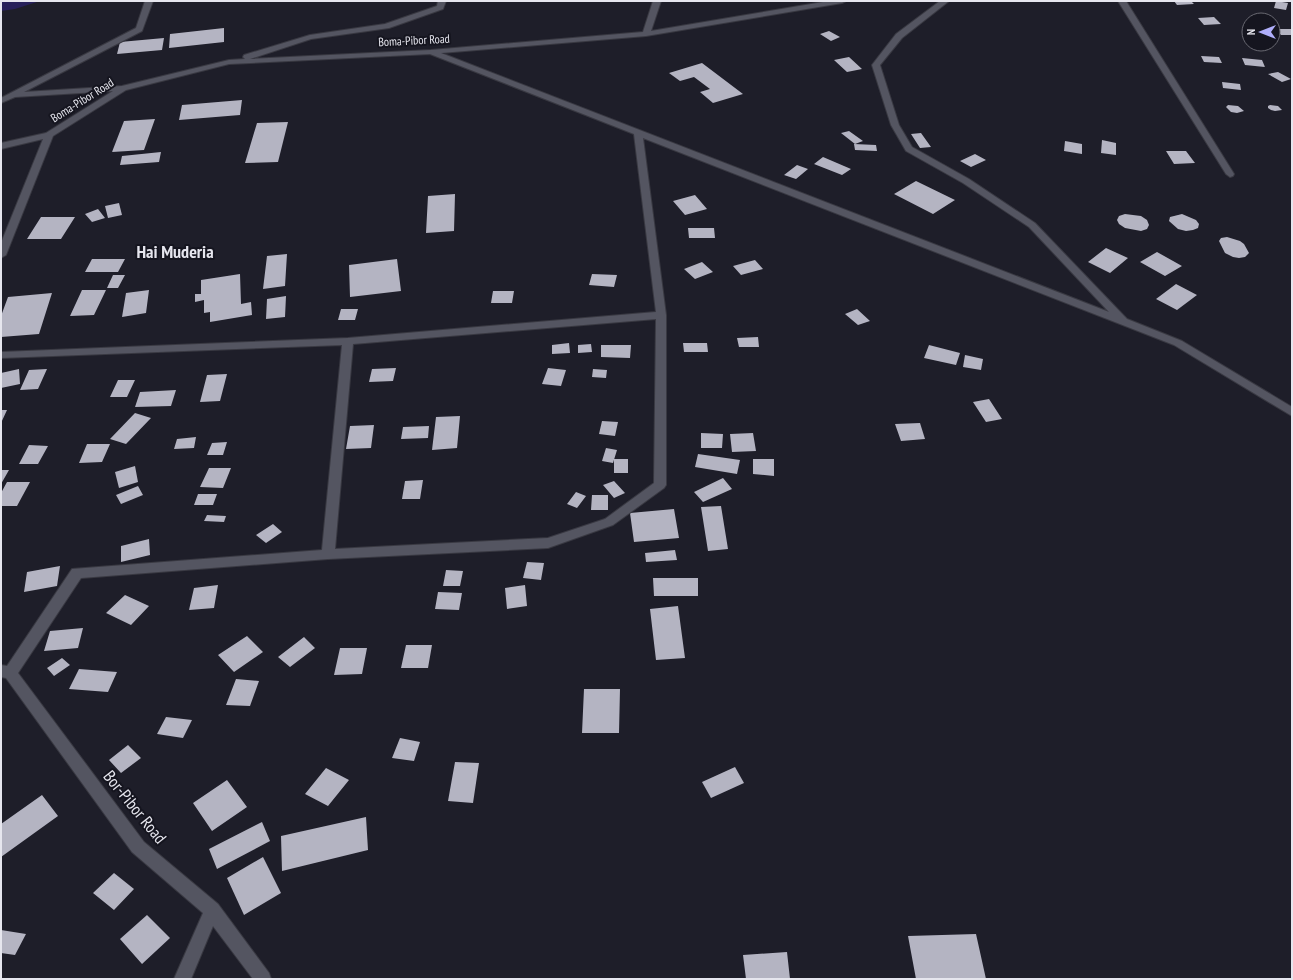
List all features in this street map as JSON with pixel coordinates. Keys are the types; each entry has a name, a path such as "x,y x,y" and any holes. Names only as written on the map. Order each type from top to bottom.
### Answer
{"street":[{"path":"1,101 139,29 149,1"},
{"path":"229,62 310,38 386,26 440,7 442,1"},
{"path":"646,34 657,1"},
{"name":"Boma-Pibor Road","path":"1,146 49,135 123,88 229,62 431,52 646,34 842,1"},
{"path":"946,1 899,36 876,65 895,125 909,150 966,181 1032,225 1124,322"},
{"path":"1122,1 1230,174"},
{"path":"431,52 1178,343 1292,412"},
{"path":"1,95 123,88"},
{"path":"5,672 77,573 328,554 548,543 609,522 660,485 661,315 638,132"},
{"path":"1,255 49,135"},
{"path":"1,355 348,341 661,315"},
{"path":"328,554 348,341"},
{"name":"Bor-Pibor Road","path":"5,672 138,847 212,910 263,979"},
{"path":"182,979 212,910"}],"shaded area":[{"path":"1,1 40,1 15,9 1,11"}],"building":[{"path":"1174,1 1191,1 1194,4 1177,5"},
{"path":"1276,1 1288,3 1286,10 1274,8"},
{"path":"1214,17 1221,24 1204,25 1198,18"},
{"path":"224,28 224,42 169,48 170,34"},
{"path":"1281,29 1292,29 1292,35 1281,35"},
{"path":"829,31 840,37 831,41 820,34"},
{"path":"164,38 162,50 117,54 120,42"},
{"path":"1201,56 1219,57 1222,63 1204,62"},
{"path":"849,57 862,69 847,72 834,60"},
{"path":"1242,58 1262,60 1265,67 1245,65"},
{"path":"702,63 743,94 713,103 700,92 710,89 694,77 680,81 669,73"},
{"path":"1278,72 1291,79 1282,82 1268,74"},
{"path":"1222,82 1240,84 1241,90 1223,88"},
{"path":"242,100 240,115 179,120 182,105"},
{"path":"1228,105 1238,106 1244,111 1237,113 1231,112 1226,107"},
{"path":"1270,105 1278,106 1282,110 1271,110 1268,108"},
{"path":"155,119 144,150 112,152 124,121"},
{"path":"288,122 278,162 245,163 257,123"},
{"path":"849,131 863,141 855,144 841,133"},
{"path":"921,133 931,147 920,148 911,134"},
{"path":"1102,140 1116,143 1116,155 1101,153"},
{"path":"1065,141 1082,144 1082,154 1064,151"},
{"path":"854,144 876,145 877,151 855,150"},
{"path":"1166,151 1186,151 1195,163 1174,164"},
{"path":"161,152 159,162 120,165 122,156"},
{"path":"975,154 986,160 971,167 960,161"},
{"path":"823,157 851,169 842,175 814,164"},
{"path":"797,165 808,169 796,179 784,175"},
{"path":"916,181 955,200 933,214 894,194"},
{"path":"455,194 454,231 426,233 428,196"},
{"path":"695,195 707,209 685,215 673,201"},
{"path":"119,203 122,215 108,218 105,206"},
{"path":"98,209 105,218 92,222 85,214"},
{"path":"1125,214 1141,216 1147,220 1149,225 1147,229 1141,231 1125,228 1119,224 1117,220 1119,216"},
{"path":"1182,214 1196,220 1199,224 1198,228 1186,231 1178,229 1169,221 1170,217"},
{"path":"41,217 75,217 61,239 27,239"},
{"path":"688,228 714,228 715,238 689,238"},
{"path":"1227,237 1240,241 1244,244 1249,253 1245,257 1239,258 1225,253 1219,241 1221,238"},
{"path":"1106,248 1128,258 1110,273 1088,262"},
{"path":"1157,252 1182,266 1165,276 1140,262"},
{"path":"287,254 285,286 263,289 267,256"},
{"path":"92,259 125,259 118,272 85,272"},
{"path":"397,259 401,291 350,297 349,265"},
{"path":"755,260 763,269 741,275 733,266"},
{"path":"702,262 713,272 695,279 684,269"},
{"path":"240,274 241,304 251,302 252,315 210,322 210,312 204,313 204,300 195,302 195,294 201,294 201,280"},
{"path":"592,274 617,275 614,287 589,285"},
{"path":"113,275 125,275 118,288 107,288"},
{"path":"1176,284 1197,295 1177,310 1156,299"},
{"path":"82,290 106,290 94,315 70,316"},
{"path":"149,290 146,313 122,317 126,293"},
{"path":"493,291 514,291 512,303 491,303"},
{"path":"52,293 39,334 1,337 1,316 8,297"},
{"path":"286,296 285,317 266,319 267,299"},
{"path":"341,309 358,309 355,320 338,320"},
{"path":"857,309 870,321 858,325 845,314"},
{"path":"758,337 759,347 739,347 737,338"},
{"path":"569,343 570,353 552,354 552,345"},
{"path":"683,343 707,343 708,352 684,352"},
{"path":"591,344 592,352 578,353 578,345"},
{"path":"601,345 631,345 630,358 601,357"},
{"path":"929,345 960,353 956,365 924,358"},
{"path":"965,355 983,359 981,370 963,367"},
{"path":"396,368 393,381 369,382 372,369"},
{"path":"548,368 566,370 561,386 542,384"},
{"path":"19,369 20,384 1,388 1,373"},
{"path":"47,369 38,389 20,390 29,370"},
{"path":"593,369 607,370 606,378 592,377"},
{"path":"227,374 220,401 200,402 207,375"},
{"path":"118,380 135,380 127,397 110,397"},
{"path":"176,390 171,406 135,407 140,392"},
{"path":"989,399 1002,419 986,422 973,402"},
{"path":"1,410 7,410 1,423"},
{"path":"135,413 151,418 126,444 110,439"},
{"path":"460,416 457,448 432,450 436,417"},
{"path":"602,421 618,422 615,436 599,434"},
{"path":"920,423 925,439 901,441 895,424"},
{"path":"374,425 371,448 346,449 350,426"},
{"path":"429,426 428,438 401,439 403,427"},
{"path":"701,433 723,434 722,448 701,448"},
{"path":"753,433 756,451 732,452 730,434"},
{"path":"196,437 194,448 174,449 177,439"},
{"path":"227,442 223,455 207,455 212,443"},
{"path":"87,444 110,444 102,462 79,463"},
{"path":"29,445 48,446 38,464 19,464"},
{"path":"606,448 617,450 613,463 602,461"},
{"path":"698,454 740,460 737,474 695,467"},
{"path":"614,459 628,459 628,473 614,473"},
{"path":"753,459 774,459 774,476 753,474"},
{"path":"135,466 138,482 119,488 115,472"},
{"path":"209,468 231,468 223,488 200,487"},
{"path":"1,470 9,470 1,484"},
{"path":"723,478 732,489 703,502 694,492"},
{"path":"423,480 420,499 402,499 405,481"},
{"path":"614,481 625,493 614,498 603,485"},
{"path":"7,482 30,482 17,506 1,506 1,493"},
{"path":"138,486 143,495 121,504 116,495"},
{"path":"576,492 586,496 577,508 567,504"},
{"path":"198,494 217,494 213,505 194,505"},
{"path":"592,495 608,495 608,510 591,510"},
{"path":"721,506 728,549 708,551 701,507"},
{"path":"674,509 679,538 634,542 630,513"},
{"path":"207,515 226,516 224,522 204,521"},
{"path":"273,524 282,532 266,543 256,535"},
{"path":"149,539 150,555 121,562 121,546"},
{"path":"675,550 677,560 646,562 645,553"},
{"path":"527,562 544,563 541,580 523,578"},
{"path":"60,566 57,586 24,592 27,572"},
{"path":"446,570 463,571 460,586 443,586"},
{"path":"653,578 698,578 698,596 654,596"},
{"path":"218,585 214,608 189,610 194,588"},
{"path":"525,585 527,606 507,609 505,588"},
{"path":"438,592 462,593 459,610 435,609"},
{"path":"125,595 149,606 131,625 106,613"},
{"path":"678,606 685,658 656,660 650,609"},
{"path":"83,628 78,648 44,651 50,631"},
{"path":"247,636 263,652 234,672 218,655"},
{"path":"304,637 315,648 290,667 278,657"},
{"path":"406,645 432,645 428,668 401,668"},
{"path":"340,648 367,648 362,674 334,675"},
{"path":"62,658 70,665 54,676 47,668"},
{"path":"79,669 117,672 108,692 69,689"},
{"path":"236,679 259,681 250,706 226,705"},
{"path":"584,689 620,689 619,733 582,733"},
{"path":"166,717 192,720 183,738 157,734"},
{"path":"400,738 420,742 414,761 392,758"},
{"path":"128,745 141,758 121,773 109,760"},
{"path":"455,762 479,763 473,803 448,801"},
{"path":"735,767 744,783 711,798 702,782"},
{"path":"326,768 349,780 328,806 305,794"},
{"path":"227,780 247,807 212,831 193,803"},
{"path":"42,795 58,816 1,857 1,824"},
{"path":"366,817 368,850 282,871 281,836"},
{"path":"262,822 270,841 217,869 209,849"},
{"path":"263,857 281,893 244,915 227,878"},
{"path":"114,873 134,889 114,910 93,893"},
{"path":"147,915 170,938 142,964 120,939"},
{"path":"1,930 26,934 15,955 1,953"},
{"path":"976,934 986,979 916,979 908,936"},
{"path":"787,952 790,979 746,979 743,955"}],"district":[{"name":"Hai Muderia","path":"175,251"}]}
